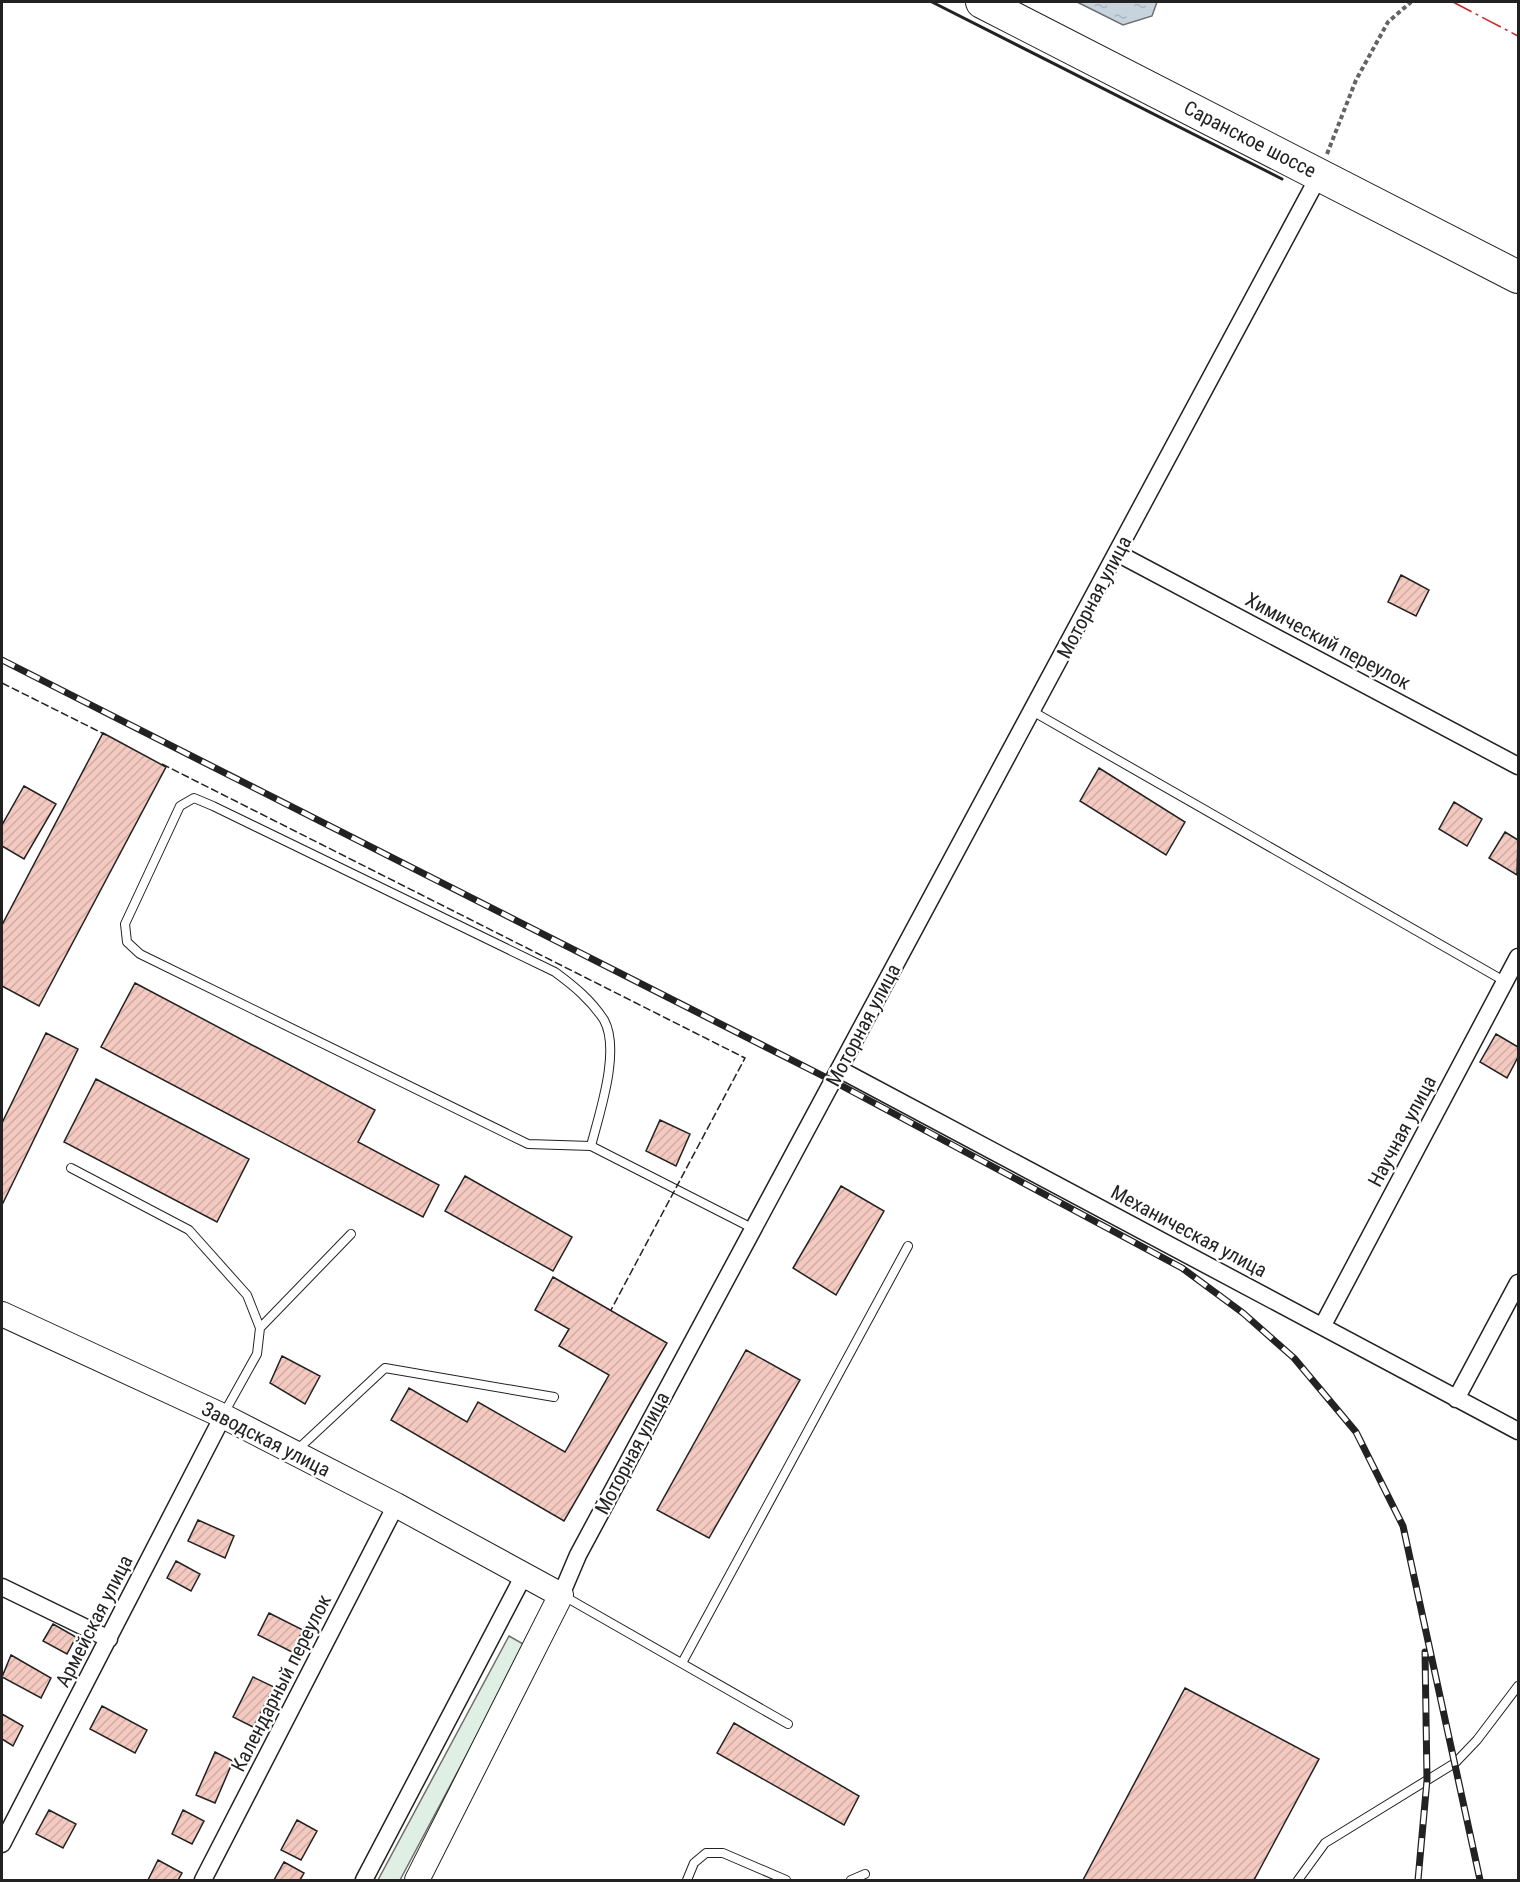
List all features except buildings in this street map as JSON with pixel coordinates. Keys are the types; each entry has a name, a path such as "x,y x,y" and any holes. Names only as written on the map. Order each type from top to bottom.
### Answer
{"highway":[{"name":"Саранское шоссе","path":"982,2 1518,277"}],"street":[{"name":"Моторная улица","path":"417,1881 561,1595 578,1555 1320,174"},
{"name":"Химический переулок","path":"1117,553 1518,766"},
{"name":"Научная улица","path":"1323,1325 1511,977 1518,957"},
{"name":"Механическая улица","path":"838,1069 1323,1325 1518,1431"},
{"path":"1456,1399 1518,1283"},
{"name":"Заводская улица","path":"2,1314 223,1416 396,1505 561,1595"},
{"name":"Армейская улица","path":"2,1844 223,1416"},
{"name":"Календарный переулок","path":"203,1881 396,1505"},
{"path":"364,1881 524,1575"},
{"path":"2,1587 109,1639"}],"lane":[{"path":"1032,711 1511,977"},
{"path":"591,1146 606,1086 610,1049 605,1022 586,996 555,972 213,806 194,798 180,806 125,924 127,942 140,954 528,1144 591,1146 752,1228"},
{"path":"71,1168 189,1230 247,1295 260,1328 257,1354 223,1416"},
{"path":"260,1328 351,1234"},
{"path":"682,1663 908,1246"},
{"path":"295,1453 385,1368 554,1397"},
{"path":"561,1595 788,1724"},
{"path":"1298,1881 1325,1843 1455,1763 1477,1740 1518,1686"},
{"path":"687,1881 694,1863 706,1853 723,1853 786,1881"},
{"path":"851,1881 866,1874"}],"path":[{"path":"1320,174 1356,80 1388,22 1411,2"}],"green space":[{"path":"509,1636 525,1645 400,1880 378,1880"}],"water":[{"path":"1077,2 1157,2 1152,16 1123,25"}],"railway":[{"path":"2,660 833,1081 1182,1268 1243,1313 1294,1358 1356,1432 1403,1526 1480,1880"},
{"path":"1418,1880 1427,1780 1425,1652"}],"fence":[{"path":"2,683 106,735"},
{"path":"162,764 745,1058 611,1310"}],"wall":[{"path":"932,2 1282,179"}],"power":[{"path":"1453,2 1518,36"}]}
